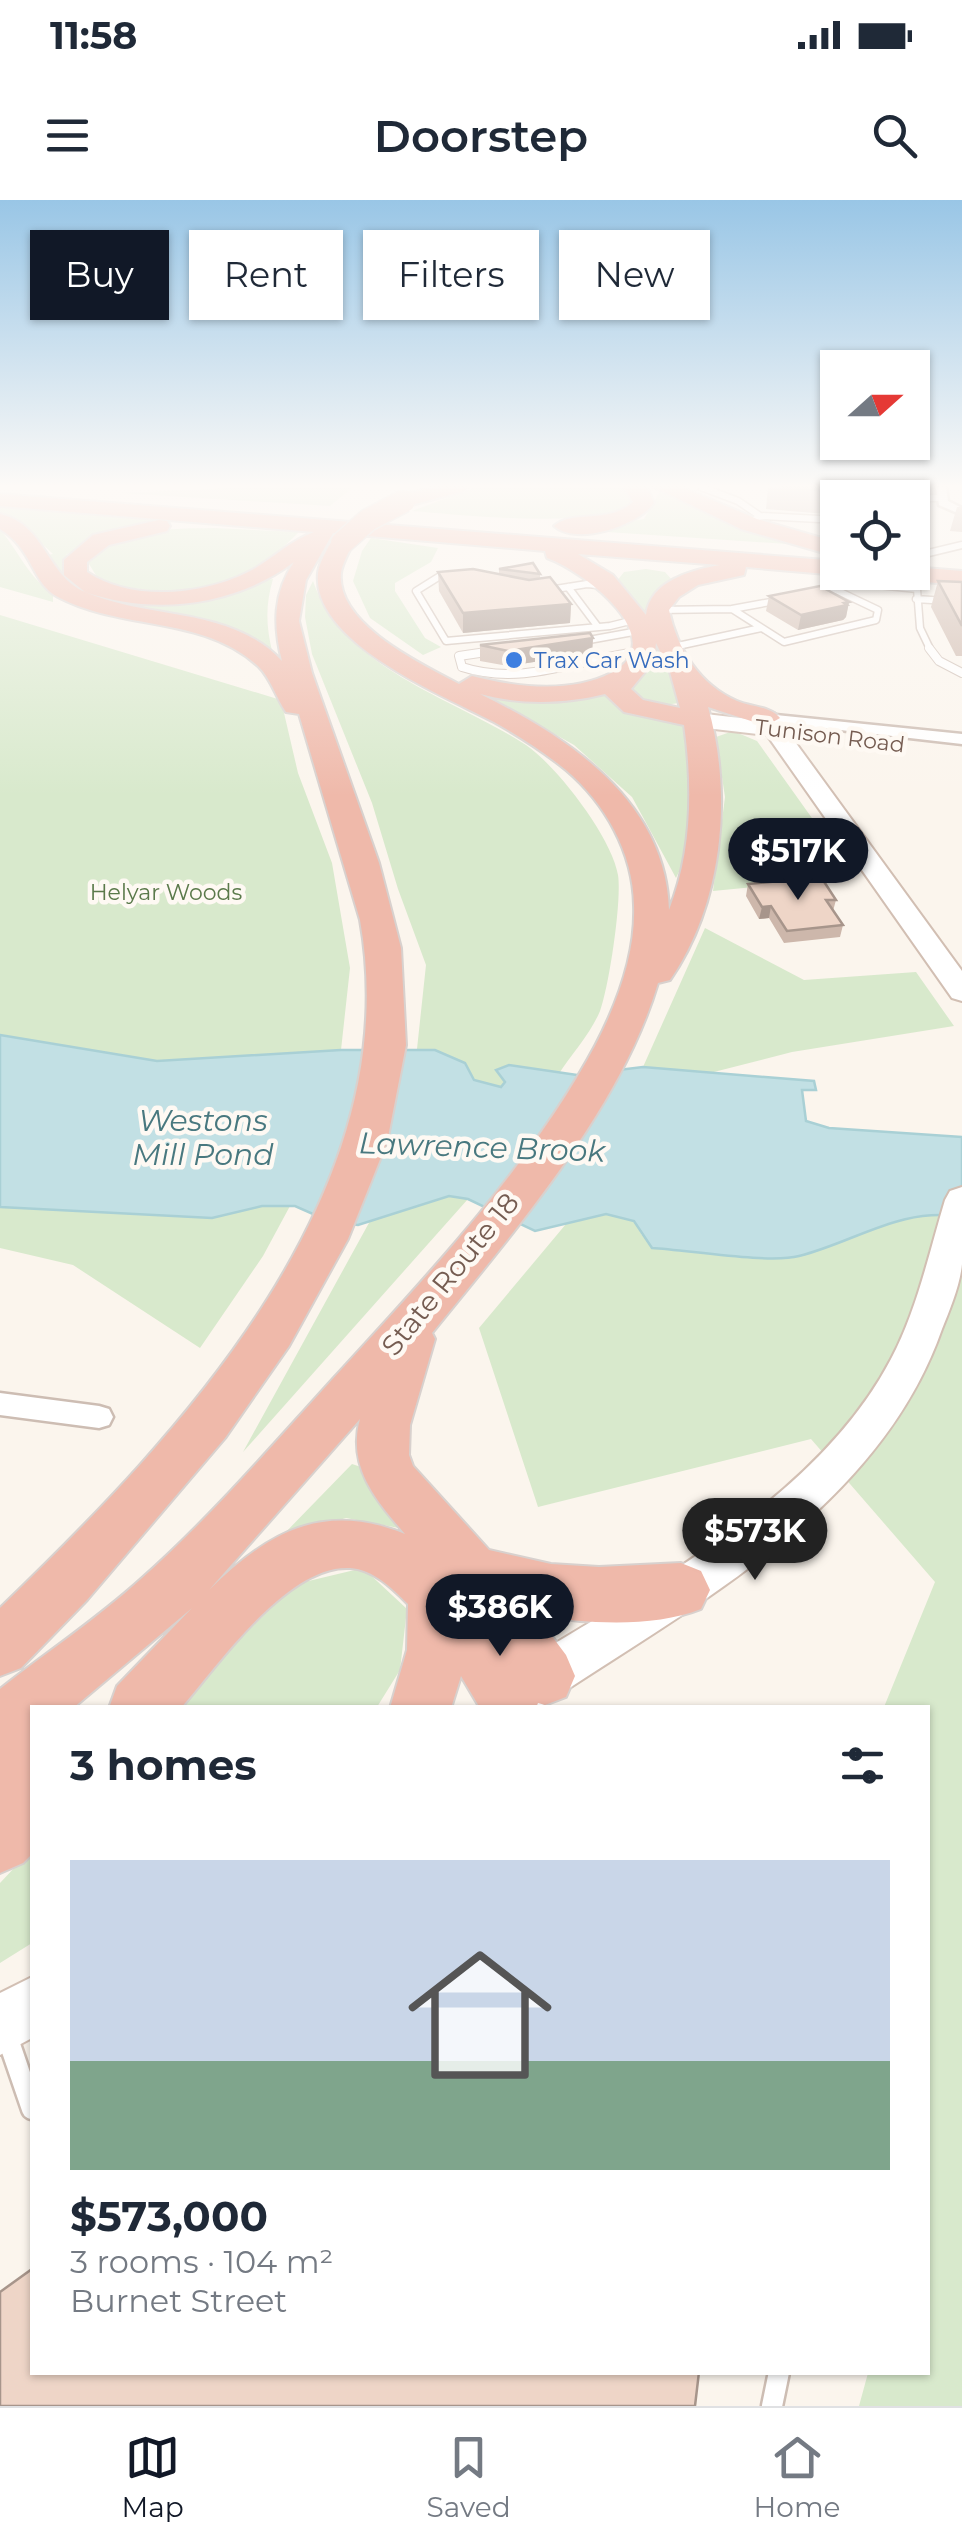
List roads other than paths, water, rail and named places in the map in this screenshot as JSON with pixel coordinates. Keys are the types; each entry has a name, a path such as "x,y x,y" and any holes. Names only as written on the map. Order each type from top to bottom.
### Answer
{"highway":[{"path":"61,590 102,604 188,622 249,647 275,668 291,702 318,730"},
{"path":"106,590 157,598 217,590"},
{"path":"0,1648 90,1557 190,1444 249,1364 302,1282 346,1191 367,1131 383,1059 386,976 373,906 291,644 287,610 292,590"},
{"name":"State Route 18","path":"31,1705 161,1599 246,1510 420,1314 559,1135 598,1076 626,1021 644,963 652,910 648,879 639,846 617,807 588,774 554,746 393,658 350,624 335,604 331,590"},
{"path":"616,590 646,627 673,647 697,720 704,755 706,805 692,892 678,936 626,1021"},
{"path":"350,624 453,676 510,694 570,694 619,665 664,597 675,590"},
{"path":"619,665 618,694 628,704 697,720"},
{"path":"687,682 727,707 770,724"},
{"path":"420,1314 387,1410 384,1454 399,1492 453,1581 484,1658 524,1697"},
{"path":"142,1705 258,1584 302,1553 347,1543 378,1548 453,1581 555,1594 608,1596 681,1590"},
{"path":"421,1705 439,1650 453,1581"},
{"path":"72,1705 161,1599"},
{"name":"State Route 18","path":"0,1730 30,1706"},
{"path":"0,1783 30,1752"},
{"path":"0,1840 30,1812"}],"street":[{"name":"Tunison Road","path":"697,720 962,739"},
{"name":"Tunison Road","path":"770,724 962,752"},
{"path":"770,724 962,992"},
{"path":"524,1697 740,1548 813,1488 884,1404 913,1354 959,1210"},
{"path":"0,1404 99,1417"}],"lane":[{"path":"416,590 444,640 598,627 646,627"},
{"path":"532,592 547,590"},
{"path":"570,590 598,627"},
{"path":"576,642 814,590"},
{"path":"855,590 878,610"},
{"path":"732,609 784,642 876,620 883,590"},
{"path":"916,590 915,611 934,658 962,673"},
{"path":"673,647 761,628"},
{"path":"608,638 619,665"},
{"path":"462,667 458,656 506,650"},
{"path":"594,652 619,665"},
{"path":"462,667 478,665"},
{"path":"462,667 491,675 619,665"},
{"path":"12,2019 30,2100"},
{"path":"772,2406 778,2375"}],"water":[{"path":"0,1035 157,1061 341,1050 435,1050 465,1063 474,1080 501,1087 505,1082 496,1070 509,1065 577,1075 643,1067 814,1081 816,1090 802,1090 806,1121 829,1128 962,1137 962,1217 919,1216 799,1256 768,1258 652,1248 634,1221 606,1214 535,1231 468,1199 449,1196 358,1225 331,1222 295,1206 262,1206 212,1218 0,1207"}],"place":[{"name":"Trax Car Wash","path":"514,660"}],"park label":[{"name":"Helyar Woods","path":"166,892"}],"water label":[{"name":"Westons Mill Pond","path":"203,1137"},
{"name":"Lawrence Brook","path":"482,1147"}]}
